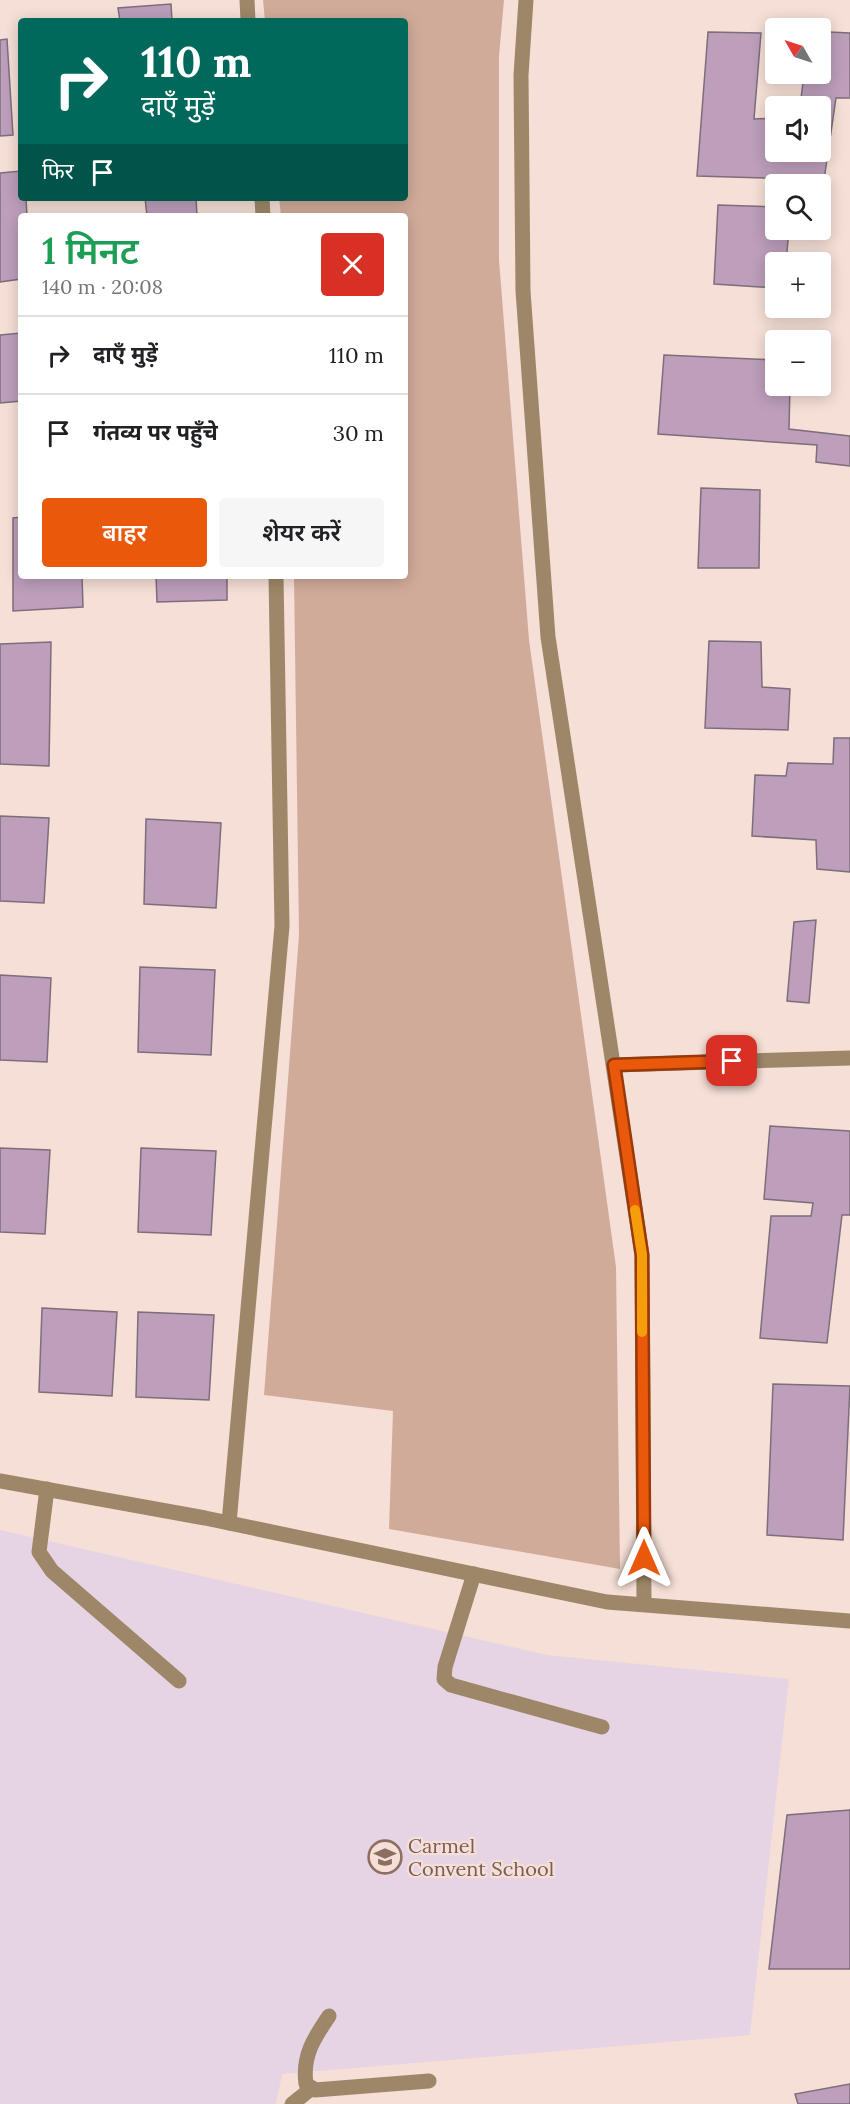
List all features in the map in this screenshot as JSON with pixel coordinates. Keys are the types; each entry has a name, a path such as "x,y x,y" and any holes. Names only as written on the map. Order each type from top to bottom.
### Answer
{"street":[{"path":"247,0 248,18"},
{"path":"526,0 521,75 523,291 548,637 642,1255 644,1604"},
{"path":"229,1523 282,926 276,579"},
{"path":"614,1065 850,1058"},
{"path":"0,1480 229,1523 607,1602 850,1621"},
{"path":"47,1489 39,1552 52,1571 179,1681"},
{"path":"474,1574 445,1667 444,1679 451,1685 602,1727"},
{"path":"329,2016 311,2043 304,2067 306,2084 315,2090 429,2081"},
{"path":"292,2104 312,2088"}],"shaded area":[{"path":"263,0 504,0 499,56 499,260 529,640 616,1267 620,1569 389,1529 393,1411 264,1395 299,935 294,579 408,579 408,213 281,213 279,201 408,201 408,18 265,18"},
{"name":"Carmel Convent School","path":"0,1530 547,1655 789,1679 750,2035 282,2074 276,2104 0,2104"}],"building":[{"path":"171,4 172,18 120,18 118,8"},
{"path":"708,32 761,33 754,119 765,118 765,162 827,162 825,174 765,174 765,178 697,176"},
{"path":"831,32 850,33 850,98 836,98 831,132 831,96 801,96 803,84 831,84"},
{"path":"7,39 13,135 0,136 0,40"},
{"path":"18,171 18,201 26,201 27,213 18,213 18,279 0,282 0,173"},
{"path":"145,201 196,201 197,213 147,213"},
{"path":"718,205 765,207 765,240 788,240 787,252 765,252 765,287 714,284"},
{"path":"18,333 18,401 0,403 0,335"},
{"path":"664,355 765,360 765,396 790,396 789,429 850,436 850,466 816,462 817,445 658,434"},
{"path":"701,488 760,490 759,568 698,568"},
{"path":"18,517 18,579 82,579 83,607 13,611 13,518"},
{"path":"156,579 227,579 227,600 157,602"},
{"path":"709,641 761,642 762,687 790,689 788,730 705,728"},
{"path":"51,642 49,766 0,764 0,644"},
{"path":"834,738 850,738 850,872 817,869 816,840 752,836 755,775 786,776 788,763 833,764"},
{"path":"0,816 49,818 44,903 0,901"},
{"path":"146,819 221,823 216,908 144,904"},
{"path":"816,920 809,1003 787,1001 794,922"},
{"path":"140,967 215,970 211,1055 138,1052"},
{"path":"0,975 51,978 47,1062 0,1060"},
{"path":"770,1126 850,1131 850,1215 842,1215 827,1343 760,1338 771,1216 811,1216 813,1203 764,1199"},
{"path":"0,1148 50,1150 45,1234 0,1232"},
{"path":"141,1148 216,1151 211,1235 138,1232"},
{"path":"42,1308 117,1312 112,1396 39,1392"},
{"path":"138,1312 214,1315 209,1400 136,1397"},
{"path":"773,1384 850,1386 843,1540 767,1535"},
{"path":"850,1810 850,1969 769,1969 787,1815"},
{"path":"850,2084 850,2104 798,2104 795,2094"}],"slow traffic":[{"path":"635,1210 642,1255 642,1332"}],"place":[{"name":"Carmel Convent School","path":"385,1857"}],"route":[{"path":"644,1558 642,1255 614,1065 732,1061"}]}
